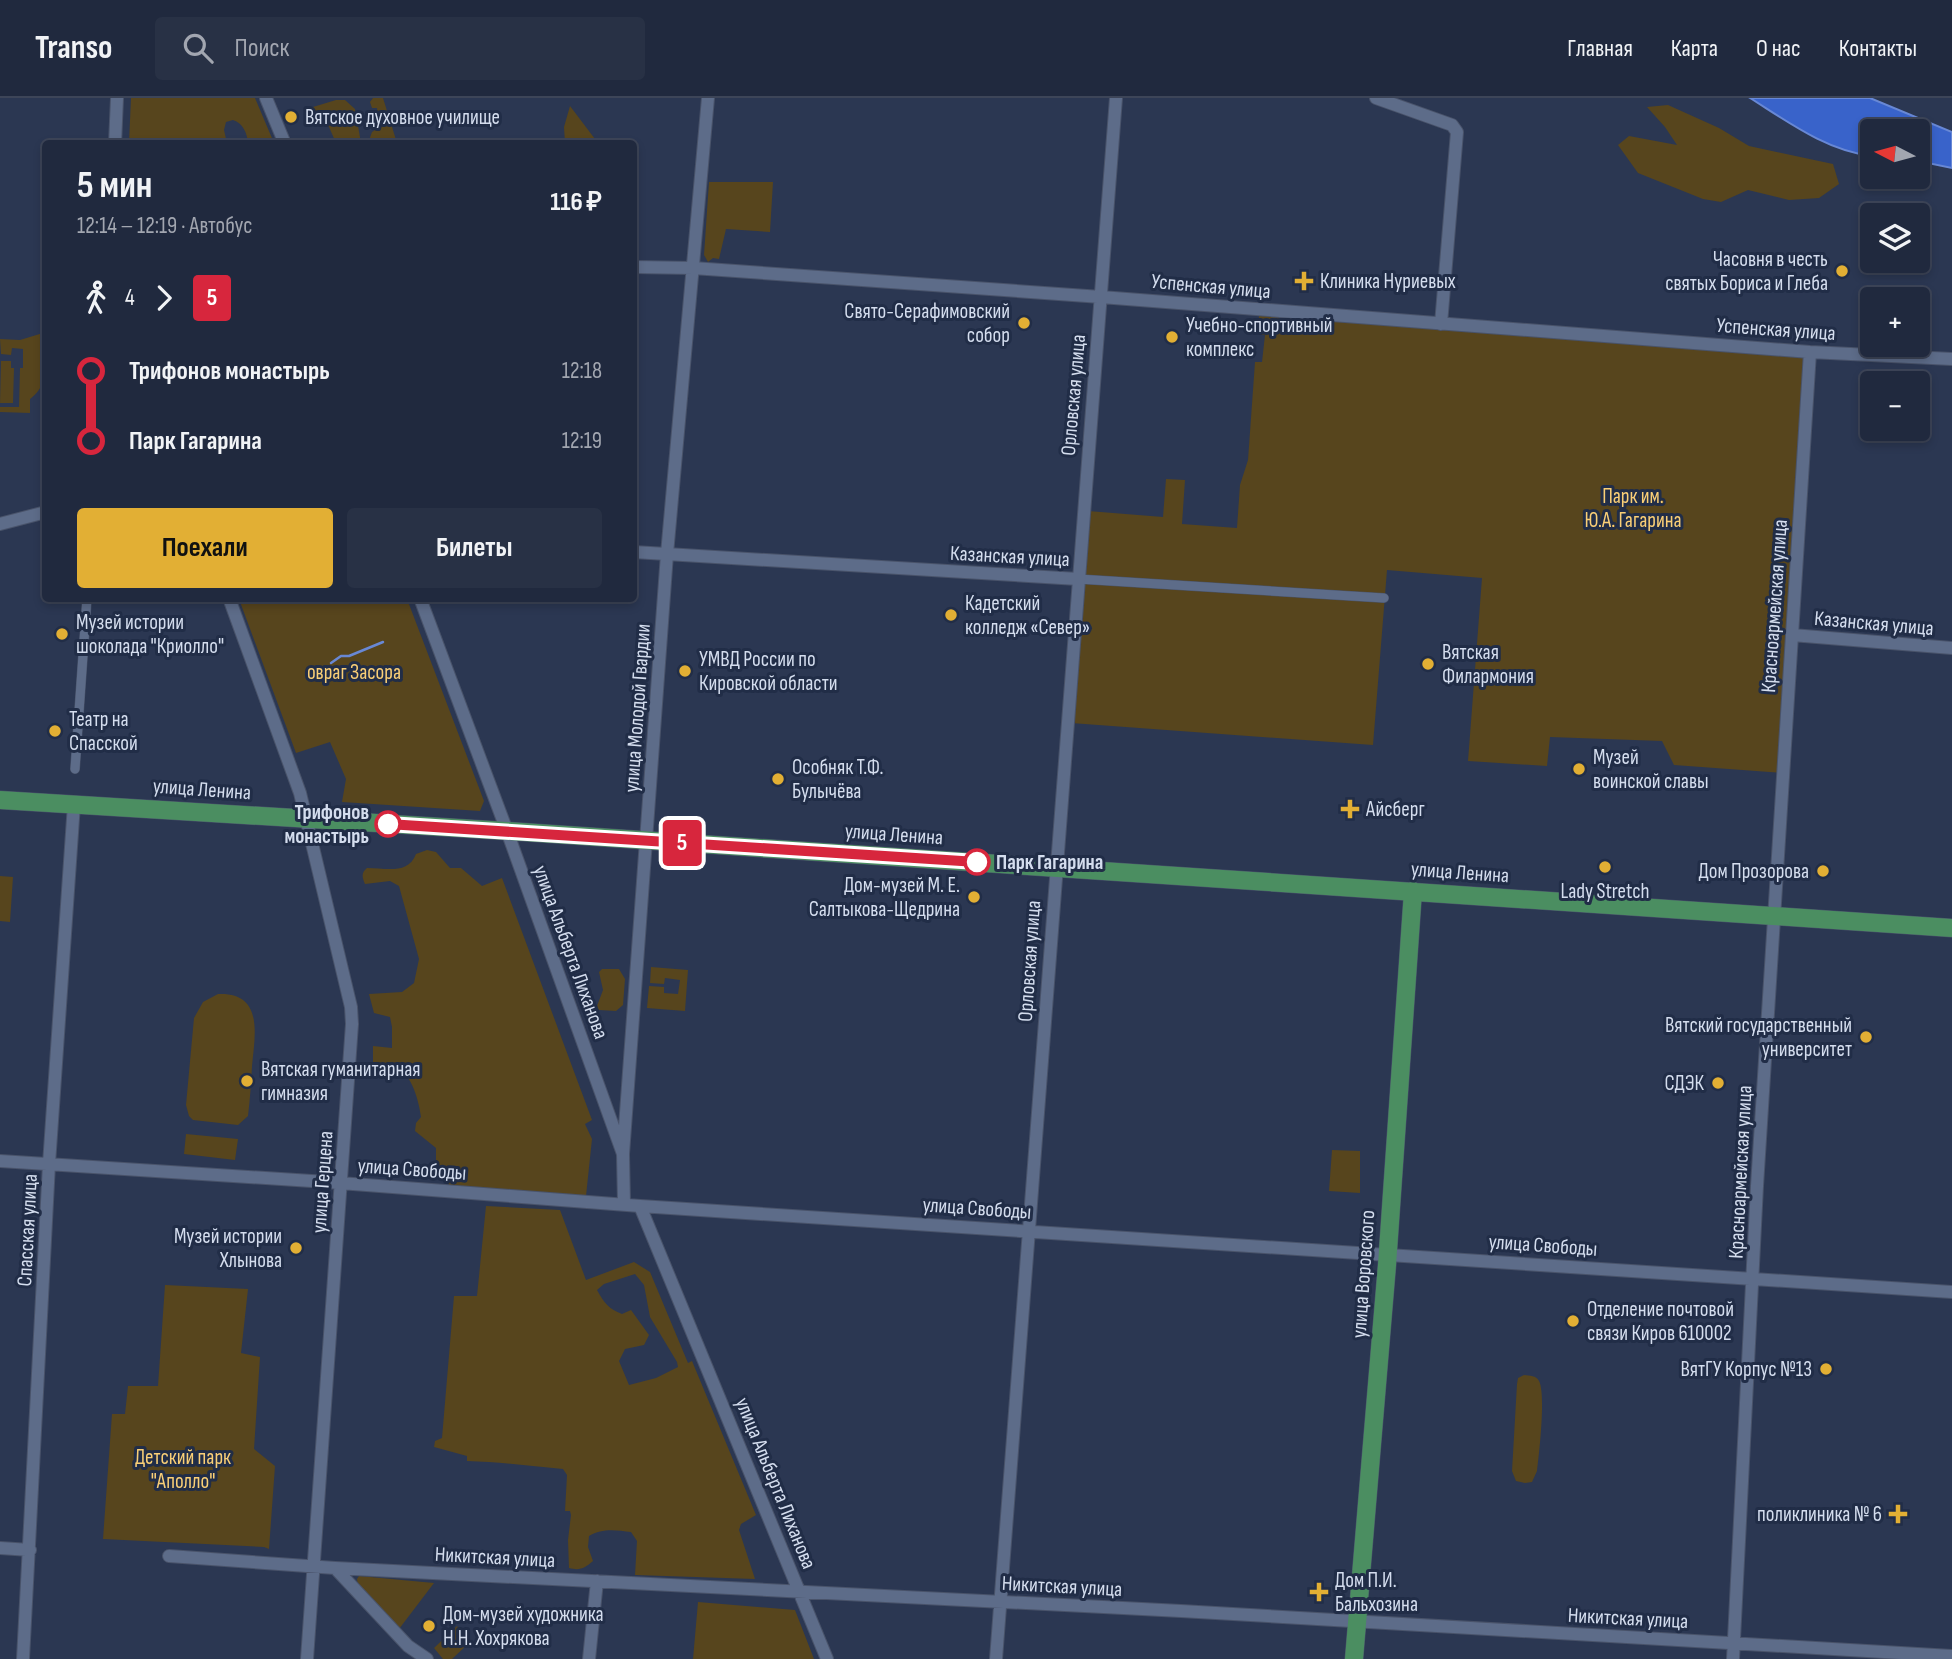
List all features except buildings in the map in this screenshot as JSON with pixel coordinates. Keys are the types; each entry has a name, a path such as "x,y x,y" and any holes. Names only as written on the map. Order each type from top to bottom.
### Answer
{"main road":[{"name":"улица Ленина","path":"0,800 647,840 1952,928"},
{"name":"улица Воровского","path":"1354,1659 1413,891"}],"street":[{"path":"115,140 117,98"},
{"path":"266,98 283,140"},
{"name":"улица Молодой Гвардии","path":"623,1154 667,554 708,98"},
{"name":"Орловская улица","path":"996,1659 1115,98"},
{"path":"1376,98 1452,125 1457,132 1441,324"},
{"name":"Успенская улица","path":"637,267 693,268 1810,352 1952,359"},
{"name":"Красноармейская улица","path":"1733,1659 1774,917 1810,352"},
{"path":"0,524 42,513"},
{"name":"Казанская улица","path":"637,552 1384,598"},
{"path":"75,769 87,602"},
{"name":"улица Герцена","path":"230,602 307,819 351,1007 307,1659"},
{"name":"улица Альберта Лиханова","path":"421,602 507,831 623,1154 624,1204"},
{"name":"Казанская улица","path":"1792,635 1952,648"},
{"name":"Спасская улица","path":"23,1659 49,1164 74,804"},
{"name":"улица Свободы","path":"0,1161 1952,1292"},
{"name":"улица Альберта Лиханова","path":"640,1206 827,1659"},
{"path":"0,1548 30,1550"},
{"name":"Никитская улица","path":"169,1556 335,1568 1357,1621 1952,1656"},
{"path":"335,1568 408,1646 427,1659"},
{"path":"589,1659 597,1581"}],"green space":[{"path":"131,98 255,98 273,140 248,140 244,129 233,120 226,122 224,130 226,140 129,140"},
{"path":"373,98 383,98 396,140 369,140 375,130 373,117 378,116 377,108 372,108 370,102"},
{"path":"345,100 355,109 360,140 335,140 329,127 317,120 313,107"},
{"path":"1668,105 1719,128 1749,146 1833,164 1839,184 1819,198 1789,200 1748,190 1721,202 1703,199 1638,173 1618,145 1629,136 1677,145 1647,107"},
{"path":"570,106 596,140 565,140 564,127"},
{"path":"709,182 773,182 770,232 726,229 719,259 713,258 708,262 704,255"},
{"name":"Парк им. Ю.А. Гагарина","path":"1259,315 1796,354 1805,360 1784,773 1674,765 1662,741 1550,737 1547,766 1468,761 1482,578 1387,570 1373,745 1071,723 1088,511 1163,517 1166,479 1185,480 1182,524 1237,528 1240,485 1248,460 1255,362 1262,362 1265,335 1258,334"},
{"path":"42,333 42,385 30,399 30,413 0,412 0,407 19,407 23,349 12,348 11,355 1,354 0,339 20,340"},
{"path":"1,361 11,361 11,368 14,368 13,403 0,403"},
{"name":"овраг Засора","path":"240,602 408,602 484,801 480,811 342,802 346,779 330,742 296,753"},
{"path":"427,850 436,852 450,868 461,868 482,886 502,878 592,1120 585,1124 592,1139 586,1196 449,1186 447,1180 440,1179 436,1166 436,1148 415,1131 416,1123 421,1117 410,1082 402,1071 373,1063 373,1046 392,1048 392,1027 390,1017 374,1013 369,994 402,992 414,983 419,959 399,886 390,881 365,884 363,873 367,868 402,868 412,861 416,854"},
{"path":"0,876 13,877 10,922 0,921"},
{"path":"651,967 688,970 685,1011 647,1008 649,986 664,987 664,993 678,994 680,980 665,978 664,984 650,983"},
{"path":"602,969 619,969 625,979 623,1005 616,1011 599,1010 597,1006 603,990 599,972"},
{"path":"218,994 233,995 243,1000 250,1008 255,1029 248,1116 238,1125 193,1120 186,1105 194,1018 203,1002"},
{"path":"186,1134 238,1139 235,1160 184,1154"},
{"path":"1332,1150 1360,1151 1360,1193 1329,1191"},
{"path":"486,1206 560,1210 586,1280 634,1262 650,1272 688,1363 692,1361 756,1515 741,1524 739,1530 755,1579 635,1575 637,1541 631,1532 615,1530 589,1536 588,1547 593,1561 582,1568 569,1568 571,1515 570,1511 565,1511 567,1475 563,1469 467,1461 467,1456 434,1447 435,1441 442,1438 454,1296 477,1296","holes":["635,1274 644,1285 650,1317 678,1367 656,1378 629,1385 619,1361 625,1349 644,1345 649,1335 631,1310 622,1314 614,1310 597,1290 604,1284"]},
{"name":"Детский парк \"Аполло\"","path":"165,1285 248,1289 241,1353 260,1357 254,1449 275,1466 269,1549 103,1539 112,1414 125,1414 128,1386 158,1386"},
{"path":"1524,1375 1538,1379 1542,1398 1537,1471 1532,1482 1525,1483 1516,1481 1512,1471 1517,1384 1518,1378"},
{"path":"359,1576 434,1583 399,1629 358,1586"},
{"path":"698,1602 795,1610 814,1659 693,1659"},
{"path":"457,1626 468,1644 452,1659 443,1659 434,1648"}],"water":[{"path":"1750,98 1870,98 1921,119 1860,119 1860,154 1824,142"},
{"path":"1930,123 1952,132 1952,168 1930,163"}],"waterway":[{"path":"331,663 341,656 349,656 383,642"}],"bus line":[{"name":"5","path":"388,824 977,862"}],"place":[{"name":"Вятское духовное училище","path":"291,117"},
{"name":"Часовня в честь святых Бориса и Глеба","path":"1842,271"},
{"name":"Клиника Нуриевых","path":"1304,281"},
{"name":"Свято-Серафимовский собор","path":"1024,323"},
{"name":"Учебно-спортивный комплекс","path":"1172,337"},
{"name":"Кадетский колледж «Север»","path":"951,615"},
{"name":"Музей истории шоколада \"Криолло\"","path":"62,634"},
{"name":"Вятская Филармония","path":"1428,664"},
{"name":"УМВД России по Кировской области","path":"685,671"},
{"name":"Театр на Спасской","path":"55,731"},
{"name":"Музей воинской славы","path":"1579,769"},
{"name":"Особняк Т.Ф. Булычёва","path":"778,779"},
{"name":"Айсберг","path":"1350,809"},
{"name":"Трифонов монастырь","path":"388,824"},
{"name":"Парк Гагарина","path":"977,862"},
{"name":"Lady Stretch","path":"1605,867"},
{"name":"Дом Прозорова","path":"1823,871"},
{"name":"Дом-музей М. Е. Салтыкова-Щедрина","path":"974,897"},
{"name":"Вятский государственный университет","path":"1866,1037"},
{"name":"Вятская гуманитарная гимназия","path":"247,1081"},
{"name":"СДЭК","path":"1718,1083"},
{"name":"Музей истории Хлынова","path":"296,1248"},
{"name":"Отделение почтовой связи Киров 610002","path":"1573,1321"},
{"name":"ВятГУ Корпус №13","path":"1826,1369"},
{"name":"поликлиника № 6","path":"1898,1514"},
{"name":"Дом П.И. Бальхозина","path":"1319,1592"},
{"name":"Дом-музей художника Н.Н. Хохрякова","path":"429,1626"}]}
